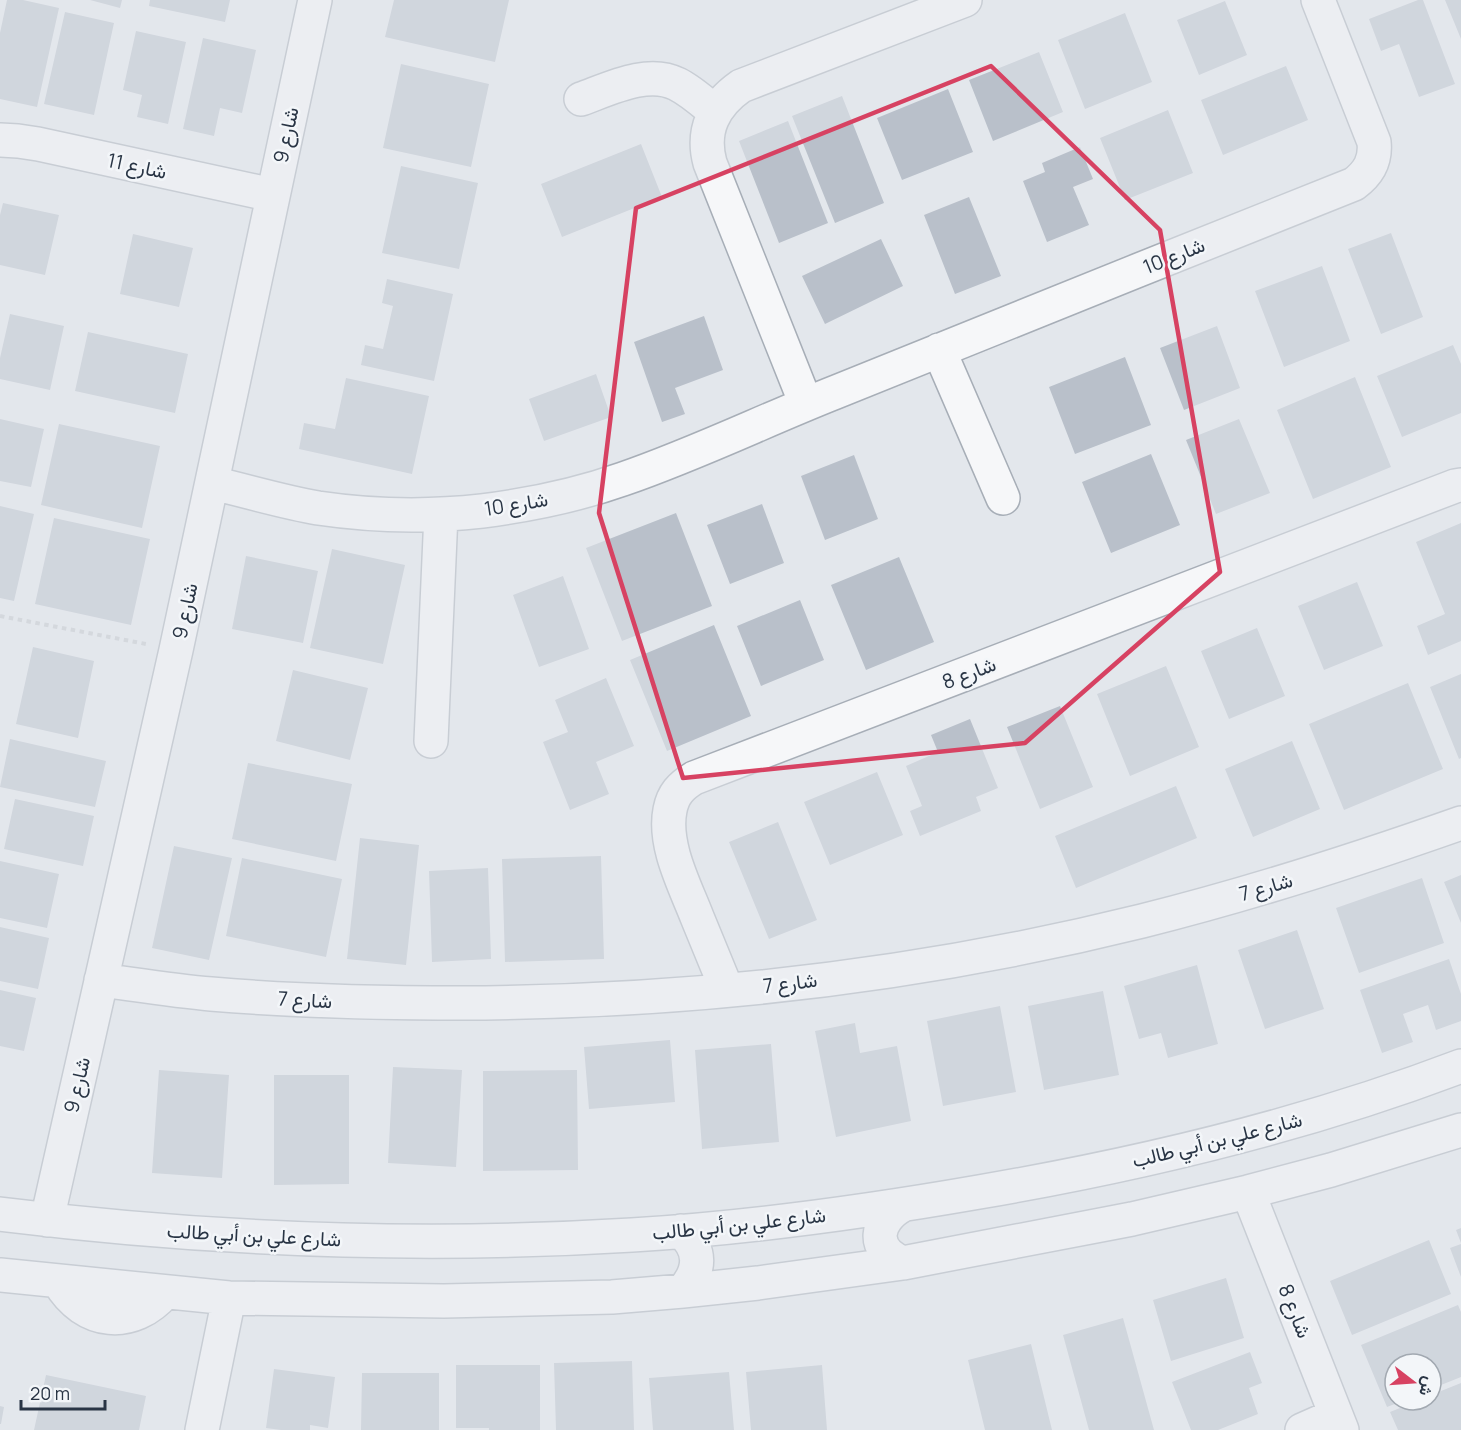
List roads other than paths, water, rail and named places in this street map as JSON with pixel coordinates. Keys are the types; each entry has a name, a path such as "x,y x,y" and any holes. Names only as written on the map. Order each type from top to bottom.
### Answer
{"street":[{"name":"شارع 9","path":"47,1220 176,650 315,0"},
{"path":"806,404 710,163 709,127 724,99 741,86 965,0"},
{"name":"شارع 10","path":"212,483 317,508 366,513 441,514 482,511 579,493 623,480 1343,188 1360,179 1368,171 1372,164 1374,142 1318,0"},
{"path":"581,99 641,79 658,79 674,82 715,112"},
{"name":"شارع 11","path":"0,140 28,142 273,195"},
{"path":"939,350 1003,498"},
{"name":"شارع 8","path":"727,990 677,867 671,844 668,826 670,810 673,798 681,786 694,778 1461,485"},
{"path":"431,741 441,514"},
{"name":"شارع 7","path":"101,980 220,995 312,1001 416,1003 624,998 811,981 964,958 1130,923 1221,900 1302,876 1461,823"},
{"name":"شارع علي بن أبي طالب","path":"0,1214 144,1229 341,1240 537,1240 681,1231 903,1205 1044,1181 1163,1156 1345,1106 1461,1066"},
{"path":"0,1275 229,1298 455,1301 612,1297 683,1291 903,1263 1132,1219 1331,1170 1461,1130"},
{"name":"شارع 8","path":"1248,1192 1339,1422"},
{"path":"903,1205 886,1217 880,1235 887,1253 903,1263"},
{"path":"681,1231 694,1246 697,1257 692,1281 683,1291"},
{"path":"202,1430 229,1298"},
{"path":"1302,1430 1339,1422"}]}
